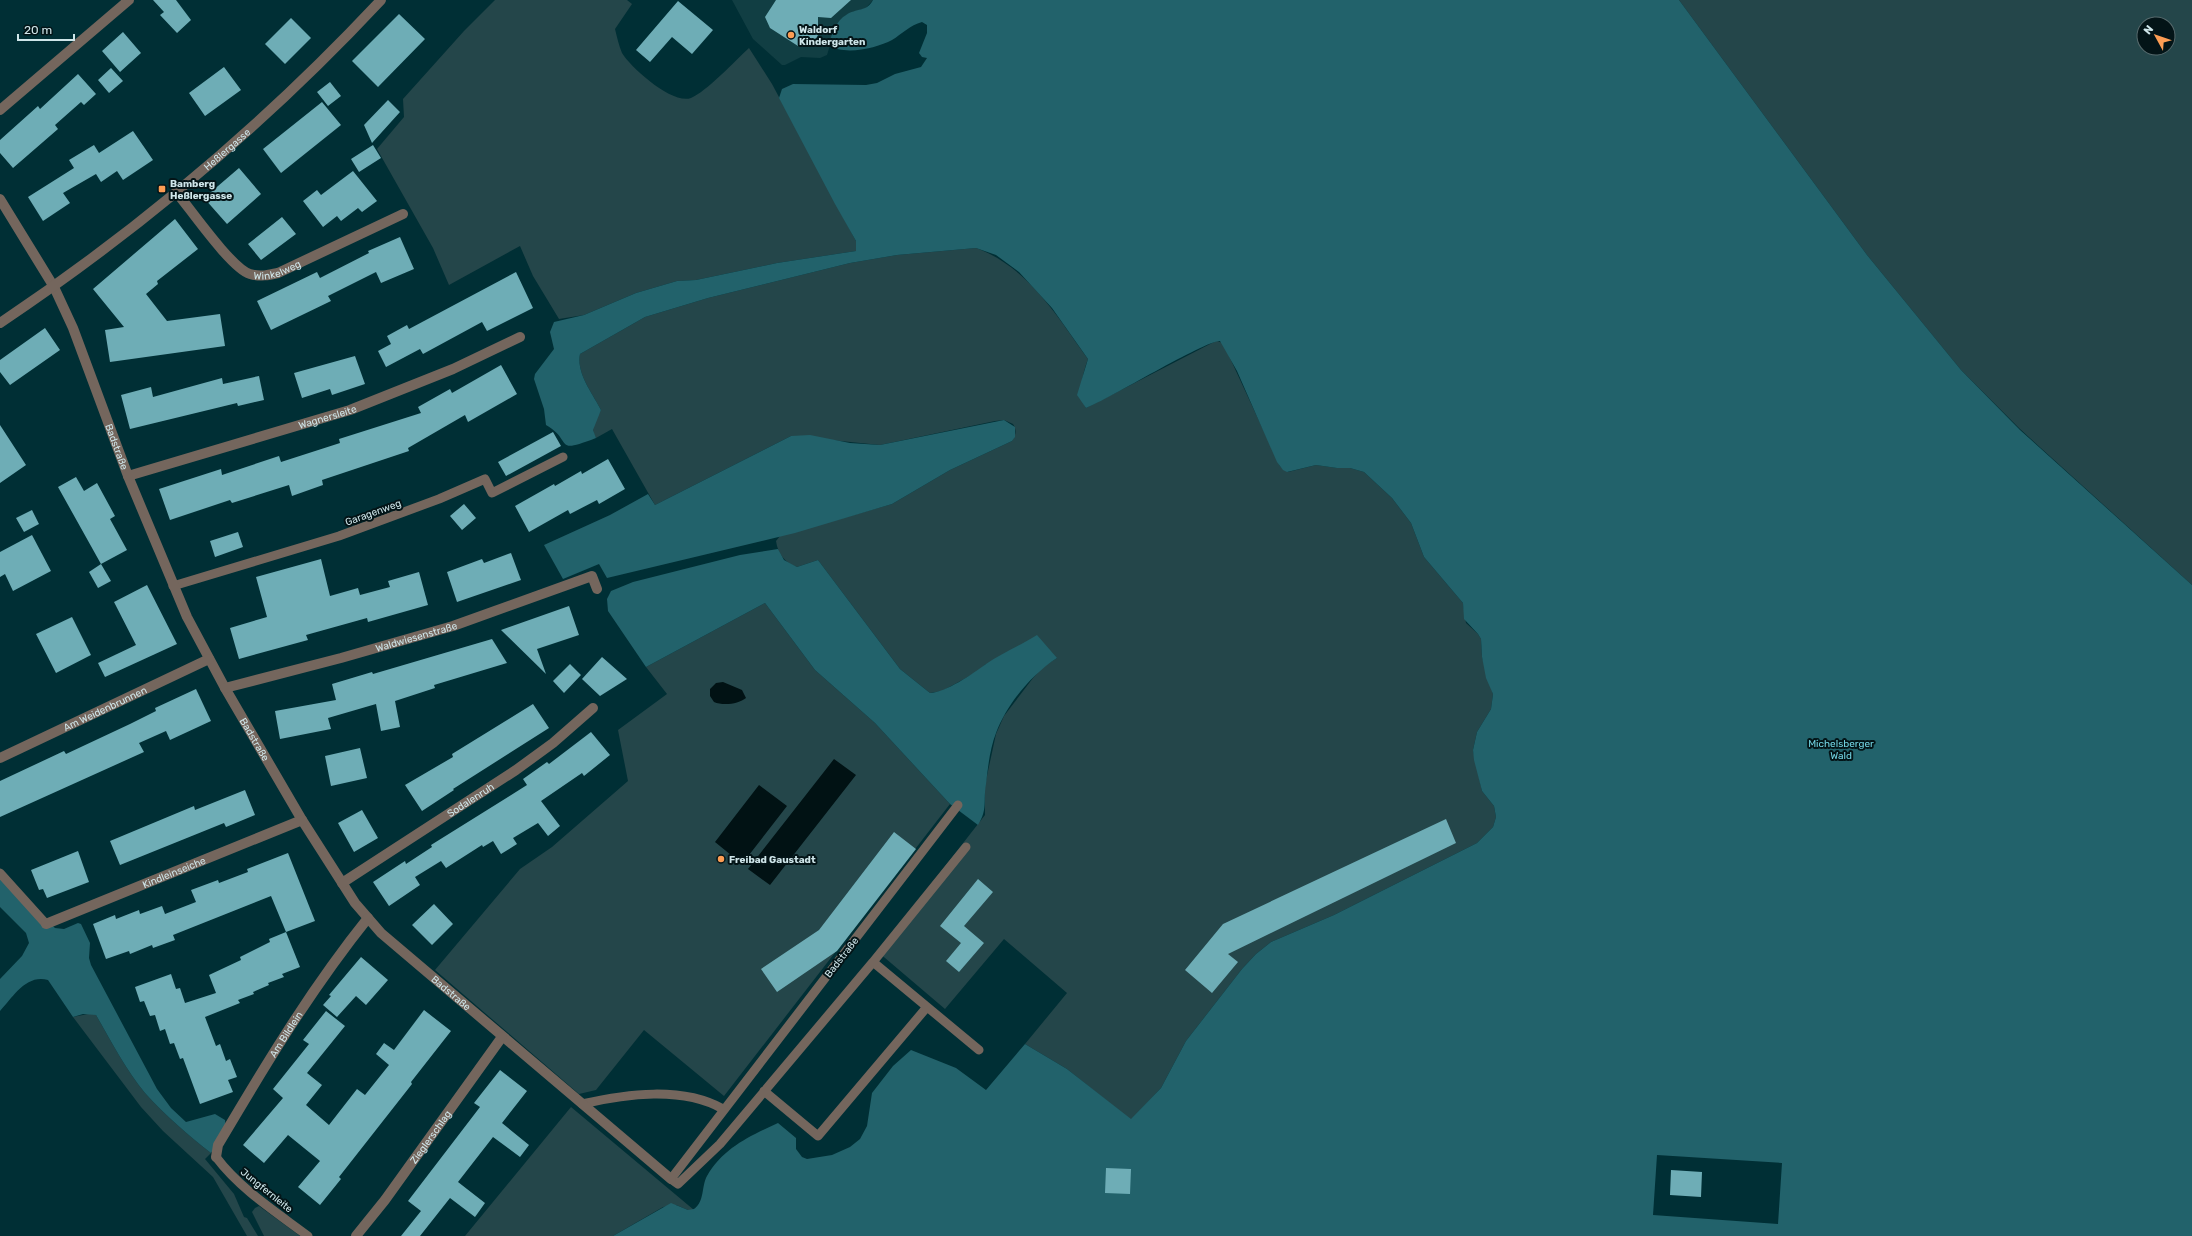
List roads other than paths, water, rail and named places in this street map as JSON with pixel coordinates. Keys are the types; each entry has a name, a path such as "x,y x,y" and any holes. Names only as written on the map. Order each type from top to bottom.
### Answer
{"street":[{"path":"0,110 129,0"},
{"name":"Heßlergasse","path":"0,323 54,287 177,193 292,89 380,0"},
{"name":"Winkelweg","path":"177,193 235,265 249,274 261,276 278,274 402,214"},
{"name":"Badstraße","path":"0,199 54,287 73,328 128,476 173,586 209,659 302,820 342,883 381,933 671,1179"},
{"name":"Wagnersleite","path":"128,476 350,410 453,369 520,337"},
{"name":"Waldwiesenstraße","path":"225,688 341,658 453,626 592,576 597,589"},
{"name":"Am Weidenbrunnen","path":"0,758 209,659"},
{"name":"Sodalenruh","path":"342,883 516,770 553,742 592,708"},
{"name":"Kindleinseiche","path":"46,924 302,820"},
{"name":"Am Bildlein","path":"216,1157 218,1145 279,1045 343,949 368,918"},
{"name":"Zieglerschlag","path":"356,1236 385,1200 502,1036"}],"lane":[{"name":"Garagenweg","path":"173,586 339,536 439,499 485,479 492,493 563,457"},
{"name":"Badstraße","path":"671,1179 723,1109 958,805"},
{"path":"671,1179 678,1184 720,1144 873,962 966,848"},
{"path":"0,873 46,924"},
{"path":"873,962 979,1050"},
{"path":"764,1091 818,1136 927,1007"},
{"path":"582,1104 617,1096 661,1095 698,1099 711,1102 723,1109"},
{"name":"Jungfernleite","path":"216,1157 226,1171 240,1184 308,1236"}],"place":[{"name":"Waldorf Kindergarten","path":"791,35"},
{"name":"Bamberg Heßlergasse","path":"162,189"},
{"name":"Freibad Gaustadt","path":"721,859"}],"park label":[{"name":"Michelsberger Wald","path":"1841,748"}]}
